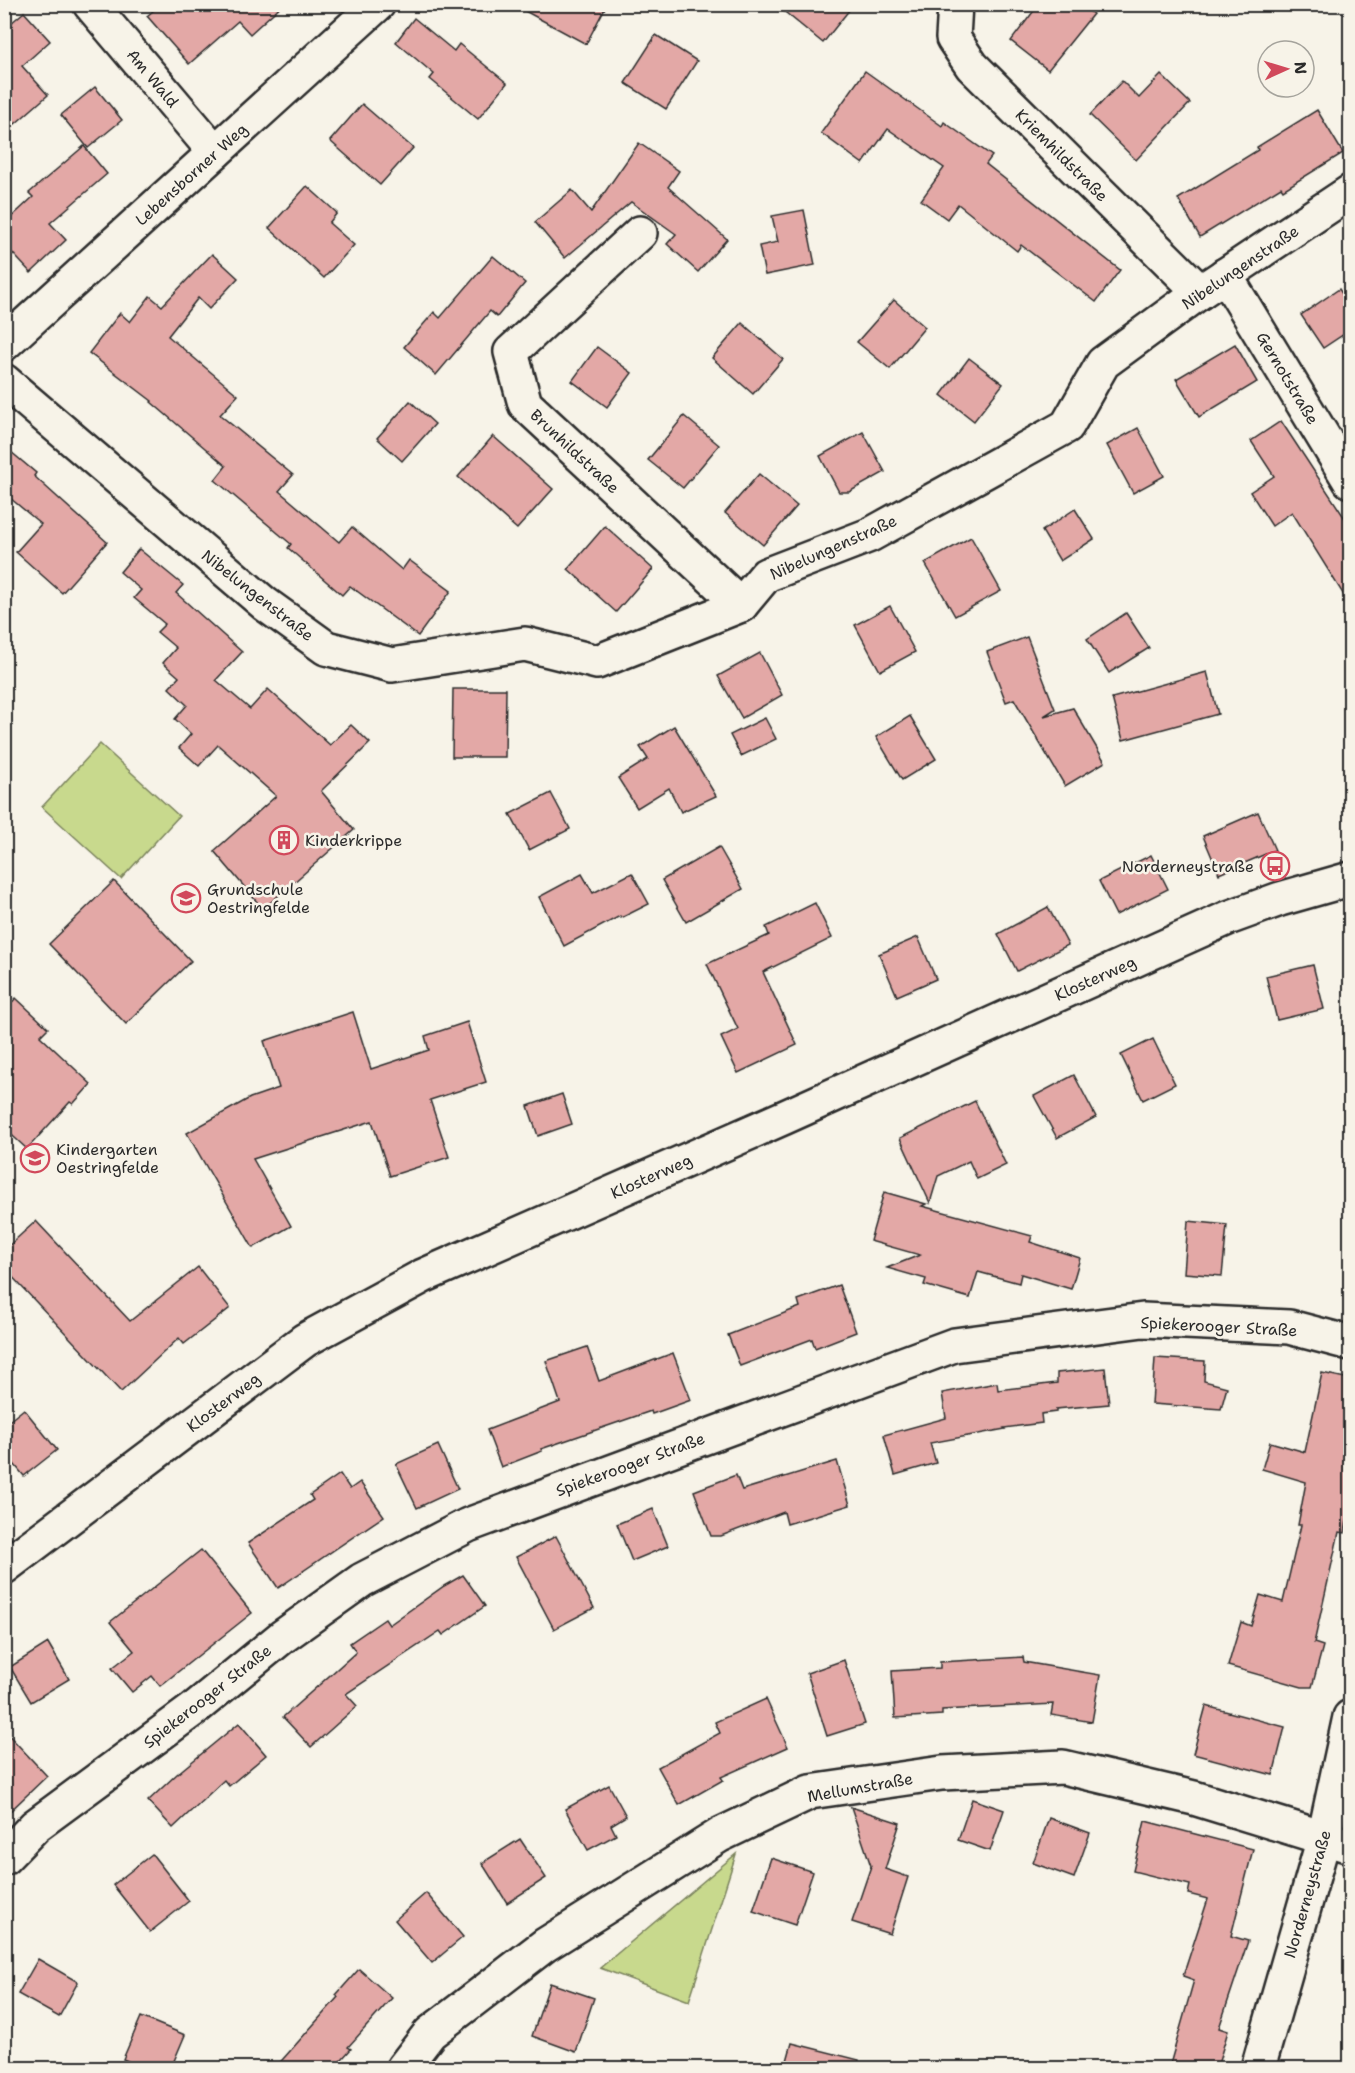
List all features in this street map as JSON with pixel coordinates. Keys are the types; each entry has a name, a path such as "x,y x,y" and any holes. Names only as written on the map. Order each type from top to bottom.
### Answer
{"street":[{"name":"Am Wald","path":"90,4 215,152"},
{"name":"Lebensborner Weg","path":"4,344 378,4"},
{"name":"Kriemhildstraße","path":"955,4 953,38 972,66 1212,284"},
{"name":"Nibelungenstraße","path":"4,381 265,604 326,648 392,665 525,645 597,662 741,605 766,575 870,535 1067,426 1103,363 1212,284 1350,192"},
{"name":"Brunhildstraße","path":"640,233 511,352 525,404 741,605"},
{"name":"Gernotstraße","path":"1212,284 1350,481"},
{"name":"Klosterweg","path":"4,1567 305,1340 423,1276 785,1117 1228,918 1280,899 1350,879"},
{"name":"Spiekerooger Straße","path":"4,1858 35,1826 194,1709 300,1624 362,1580 468,1525 954,1345 1143,1320 1288,1327 1350,1343"},
{"name":"Norderneystraße","path":"1258,2068 1337,1842 1350,1717"},
{"name":"Mellumstraße","path":"403,2068 430,2033 545,1944 720,1834 810,1792 942,1773 1063,1767 1194,1798 1337,1842"}],"green space":[{"path":"100,744 179,816 121,879 42,807"},
{"path":"736,1854 689,2001 600,1968"}],"building":[{"path":"161,4 283,4 250,34 238,21 189,64 147,16"},
{"path":"512,4 607,4 586,44"},
{"path":"775,4 854,4 823,43"},
{"path":"1039,4 1081,4 1093,14 1048,70 1011,41"},
{"path":"24,12 50,41 22,66 48,95 15,124 4,113 4,29"},
{"path":"414,18 454,51 459,44 507,83 478,119 430,79 434,74 396,42"},
{"path":"656,35 697,61 666,109 625,83"},
{"path":"865,71 942,126 944,122 992,156 986,164 1120,270 1096,302 1021,245 1017,251 958,204 947,219 921,200 944,168 888,129 863,164 821,133"},
{"path":"1161,75 1190,103 1136,160 1090,115 1122,81 1139,98"},
{"path":"95,87 122,120 88,148 61,115"},
{"path":"362,104 413,148 380,185 330,141"},
{"path":"1317,110 1343,153 1283,190 1281,187 1200,237 1178,199 1258,150 1257,147"},
{"path":"639,143 679,171 668,187 727,239 698,272 667,244 676,234 631,202 565,258 535,222 572,190 591,212"},
{"path":"84,146 107,174 50,223 66,240 31,273 4,244 4,224 33,197 29,193"},
{"path":"307,186 337,213 329,223 354,245 324,278 269,228"},
{"path":"804,210 815,265 765,275 759,246 778,242 772,216"},
{"path":"212,254 238,278 209,309 198,298 168,336 238,395 220,415 293,475 279,491 339,542 352,527 402,570 409,560 451,591 418,636 350,586 342,595 288,548 291,544 215,480 226,466 152,401 89,353 120,313 130,322 150,296 162,306"},
{"path":"493,256 525,283 497,317 490,311 436,375 404,347 434,312 440,318"},
{"path":"1339,289 1350,306 1350,330 1323,348 1301,315"},
{"path":"894,300 925,327 890,369 857,342"},
{"path":"742,323 783,359 753,394 712,358"},
{"path":"1235,344 1257,382 1199,417 1176,379"},
{"path":"597,347 632,373 607,407 572,381"},
{"path":"969,358 1003,384 974,421 941,395"},
{"path":"410,401 435,424 402,461 377,438"},
{"path":"684,416 719,445 683,488 648,460"},
{"path":"1281,421 1350,526 1350,605 1292,512 1272,526 1250,492 1274,476 1251,441"},
{"path":"1138,428 1164,476 1133,493 1107,445"},
{"path":"863,432 885,472 849,492 839,492 820,456"},
{"path":"493,436 553,489 517,529 458,477"},
{"path":"4,446 36,473 34,476 107,542 62,593 16,552 41,524 4,493"},
{"path":"759,474 797,506 763,545 725,513"},
{"path":"1075,509 1094,539 1060,561 1042,531"},
{"path":"605,526 653,569 616,612 568,569"},
{"path":"971,537 1001,591 955,616 925,563"},
{"path":"139,549 183,585 176,593 242,652 216,680 250,709 268,689 330,745 351,725 370,743 321,791 354,830 263,909 214,851 276,796 218,745 199,766 179,748 191,734 175,719 187,705 169,688 179,677 163,663 176,648 157,632 165,624 134,598 141,590 120,572"},
{"path":"890,606 915,652 880,671 855,625"},
{"path":"1126,613 1149,648 1109,673 1087,639"},
{"path":"1027,637 1055,709 1044,716 1073,708 1105,762 1065,786 1014,699 1006,702 987,652"},
{"path":"760,653 782,695 742,718 718,676"},
{"path":"1207,672 1218,714 1123,740 1112,698"},
{"path":"453,689 506,689 505,757 452,757"},
{"path":"910,716 936,759 902,780 876,737"},
{"path":"765,718 776,739 741,756 730,735"},
{"path":"674,726 716,796 681,812 669,788 637,808 618,778 648,759 640,747"},
{"path":"551,793 570,829 529,850 510,814"},
{"path":"1258,812 1275,850 1219,874 1203,836"},
{"path":"719,847 743,889 686,922 662,880"},
{"path":"1151,855 1168,889 1116,915 1099,881"},
{"path":"632,873 649,904 621,918 620,916 564,946 539,897 582,874 593,893"},
{"path":"114,881 191,961 126,1024 49,944"},
{"path":"815,903 832,938 763,972 797,1045 738,1073 721,1037 738,1029 707,964 769,935 766,927"},
{"path":"1048,907 1068,945 1017,971 998,934"},
{"path":"918,937 936,979 897,996 879,954"},
{"path":"1313,965 1324,1009 1277,1020 1266,976"},
{"path":"16,998 48,1028 40,1036 91,1084 73,1104 70,1102 27,1149 4,1128 4,1011"},
{"path":"353,1012 371,1069 429,1050 425,1036 467,1022 486,1082 430,1100 449,1157 390,1176 372,1121 253,1159 291,1226 253,1248 187,1133 250,1098 279,1088 264,1041"},
{"path":"1153,1039 1175,1084 1143,1100 1121,1055"},
{"path":"1074,1075 1096,1117 1057,1138 1034,1096"},
{"path":"562,1094 572,1124 538,1136 528,1106"},
{"path":"975,1101 1006,1165 977,1179 969,1161 938,1176 930,1203 900,1138"},
{"path":"884,1192 926,1204 922,1206 1032,1236 1030,1242 1080,1258 1071,1289 1021,1274 1019,1283 978,1272 970,1298 924,1285 926,1279 887,1268 920,1255 870,1241"},
{"path":"36,1221 130,1321 198,1267 230,1308 184,1344 179,1338 121,1392 4,1268 4,1250"},
{"path":"1188,1221 1227,1225 1222,1276 1184,1273"},
{"path":"839,1285 856,1332 815,1348 812,1339 740,1366 728,1335 800,1307 798,1300"},
{"path":"587,1347 599,1381 673,1353 691,1400 652,1414 651,1411 541,1449 542,1451 501,1467 487,1430 560,1402 546,1361"},
{"path":"1155,1358 1205,1361 1204,1381 1227,1387 1221,1409 1152,1404"},
{"path":"1105,1368 1109,1404 1056,1409 1056,1412 1041,1414 1042,1423 930,1443 936,1463 895,1475 884,1435 946,1418 942,1393 997,1383 998,1390 1057,1383 1057,1373"},
{"path":"1322,1373 1350,1379 1350,1500 1345,1533 1339,1532 1314,1643 1323,1646 1312,1687 1302,1687 1228,1666 1241,1622 1251,1626 1260,1595 1283,1602 1301,1525 1298,1525 1306,1482 1262,1469 1270,1442 1305,1452"},
{"path":"24,1409 57,1450 24,1476 4,1452 4,1425"},
{"path":"438,1445 458,1489 417,1508 396,1464"},
{"path":"837,1461 850,1505 787,1524 784,1512 721,1536 711,1536 694,1491 736,1475 742,1490"},
{"path":"340,1474 350,1489 360,1482 384,1516 278,1588 248,1543 313,1500 310,1495"},
{"path":"653,1509 668,1546 632,1561 617,1524"},
{"path":"556,1536 594,1608 554,1629 516,1557"},
{"path":"201,1550 252,1613 160,1686 152,1676 132,1692 112,1668 134,1651 110,1622"},
{"path":"463,1575 485,1606 443,1635 440,1631 346,1694 357,1706 311,1747 283,1717 356,1652 350,1643 385,1619 389,1625"},
{"path":"48,1643 69,1679 31,1702 10,1667"},
{"path":"1023,1657 1024,1662 1100,1675 1092,1722 1051,1715 1053,1704 942,1710 942,1715 895,1718 892,1671 940,1668 940,1662"},
{"path":"844,1660 865,1724 827,1736 807,1673"},
{"path":"766,1699 788,1747 721,1777 723,1780 679,1805 658,1767 720,1733 715,1722"},
{"path":"1206,1706 1285,1727 1273,1775 1193,1754"},
{"path":"239,1723 266,1755 229,1786 224,1780 173,1828 148,1801"},
{"path":"4,1730 47,1776 4,1817"},
{"path":"609,1785 626,1816 611,1825 616,1835 588,1850 565,1809"},
{"path":"972,1799 1004,1810 990,1851 958,1840"},
{"path":"851,1807 900,1823 885,1869 908,1877 890,1934 852,1922 871,1866"},
{"path":"1049,1818 1090,1833 1074,1878 1033,1863"},
{"path":"1145,1821 1253,1849 1231,1936 1248,1941 1219,2028 1228,2031 1217,2068 1169,2068 1194,1980 1183,1976 1208,1899 1188,1894 1190,1885 1133,1871"},
{"path":"520,1839 546,1878 507,1903 482,1863"},
{"path":"152,1854 189,1901 150,1932 113,1885"},
{"path":"771,1858 813,1872 795,1925 753,1911"},
{"path":"426,1893 463,1937 432,1963 395,1920"},
{"path":"38,1959 78,1982 59,2017 18,1994"},
{"path":"359,1969 392,1998 348,2047 351,2049 334,2068 275,2068 338,1997 336,1995"},
{"path":"550,1983 594,1998 576,2052 532,2036"},
{"path":"141,2017 185,2035 171,2068 144,2068 123,2059"},
{"path":"792,2043 859,2060 858,2068 785,2068"}],"place":[{"name":"Kinderkrippe","path":"284,840"},
{"name":"Norderneystraße","path":"1275,866"},
{"name":"Grundschule Oestringfelde","path":"186,898"},
{"name":"Kindergarten Oestringfelde","path":"35,1158"}]}
